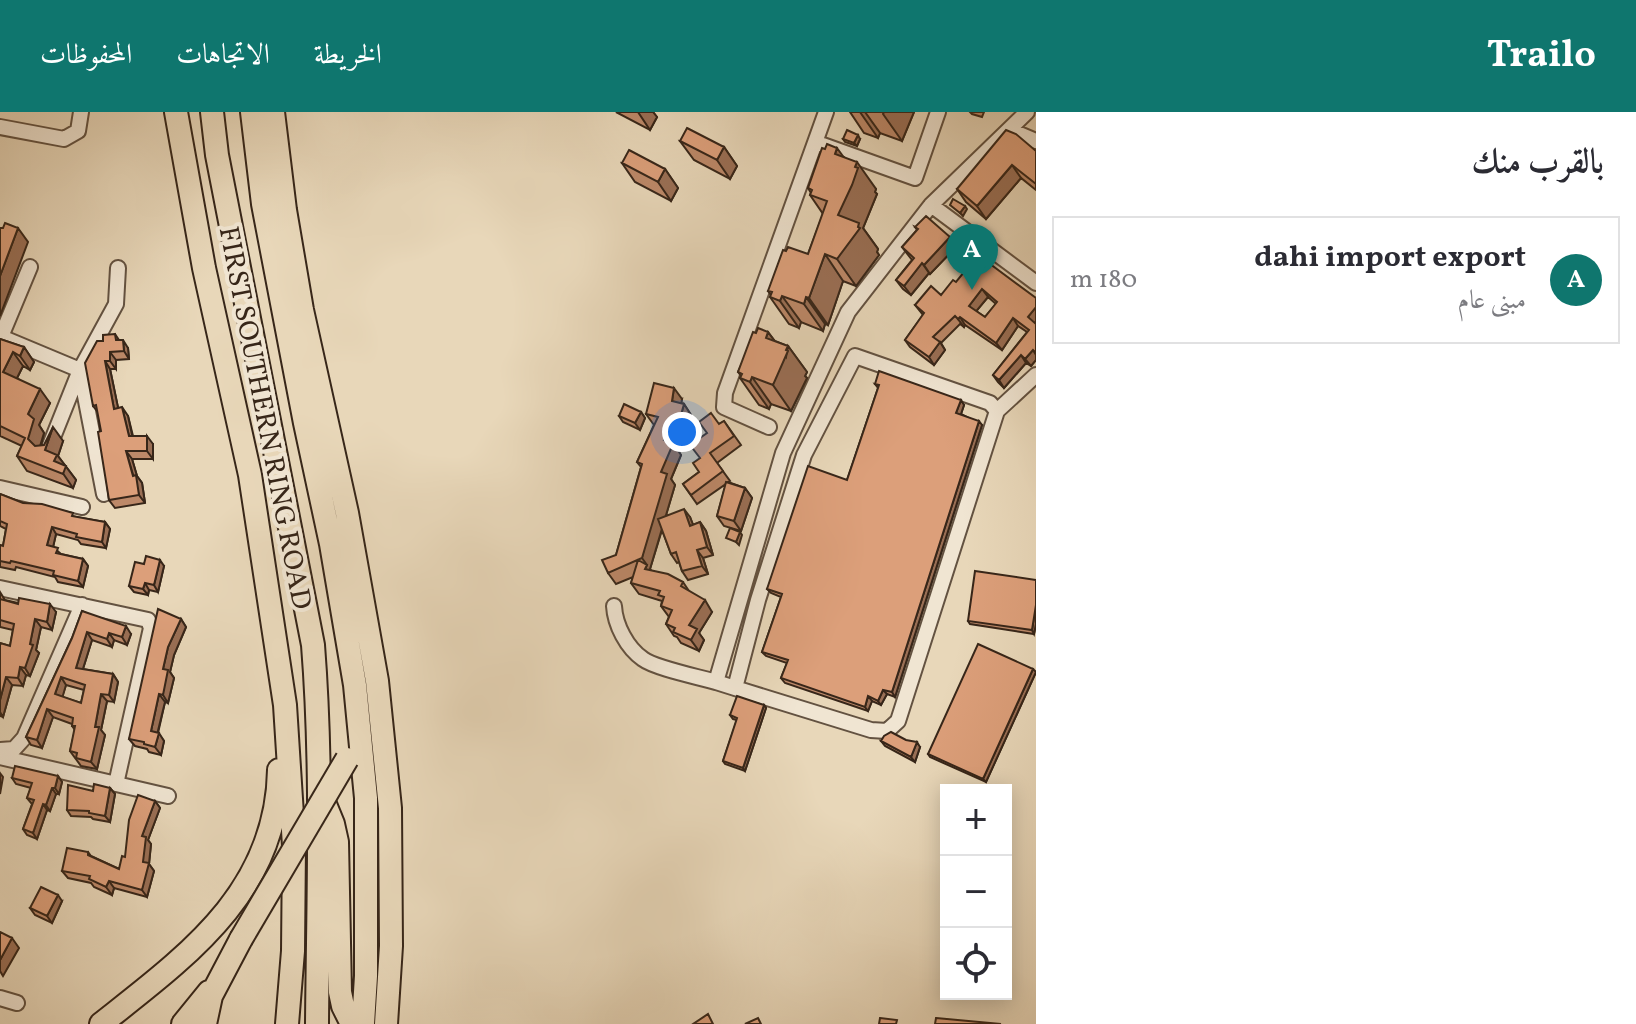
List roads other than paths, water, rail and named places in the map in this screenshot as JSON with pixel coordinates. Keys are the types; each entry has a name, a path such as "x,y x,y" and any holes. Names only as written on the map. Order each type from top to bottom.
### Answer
{"highway":[{"name":"FIRST SOUTHERN RING ROAD","path":"176,112 204,268 250,475 285,705 294,846 293,951 287,1024"},
{"name":"FIRST SOUTHERN RING ROAD","path":"212,112 217,155 313,645 320,794 317,1024"},
{"path":"252,112 263,204 331,544 355,685 366,798 363,1024"},
{"path":"273,112 304,323 367,618 384,744 390,808 391,873 391,946 386,1024"},
{"path":"183,1024 217,982 347,759 355,685"},
{"path":"101,1024 202,941 241,893 261,853 275,806 279,780 279,737 285,705"},
{"path":"320,794 337,842 340,992 352,1024"},
{"path":"205,1024 217,982"}],"street":[{"path":"0,127 69,138 78,131 81,112"},
{"path":"769,427 724,407 725,393 826,112"},
{"path":"815,142 915,178 938,112"},
{"path":"716,682 783,453 848,312 931,205 1027,112"},
{"path":"1010,130 1036,141"},
{"path":"931,205 1036,283"},
{"path":"30,267 0,338 80,370"},
{"path":"48,451 80,370 116,304 118,268"},
{"path":"735,688 758,600 804,455 855,356 990,403 997,411"},
{"path":"80,370 104,494"},
{"path":"614,606 614,616 623,636 644,660 871,730 887,731 898,721 997,411 1036,375"},
{"path":"0,488 82,507"},
{"path":"0,588 148,620 151,628 116,784"},
{"path":"0,750 14,749 24,738 82,605"},
{"path":"0,757 168,796"},
{"path":"0,998 17,1003"}],"place":[{"name":"dahi import export","path":"972,290"}]}
